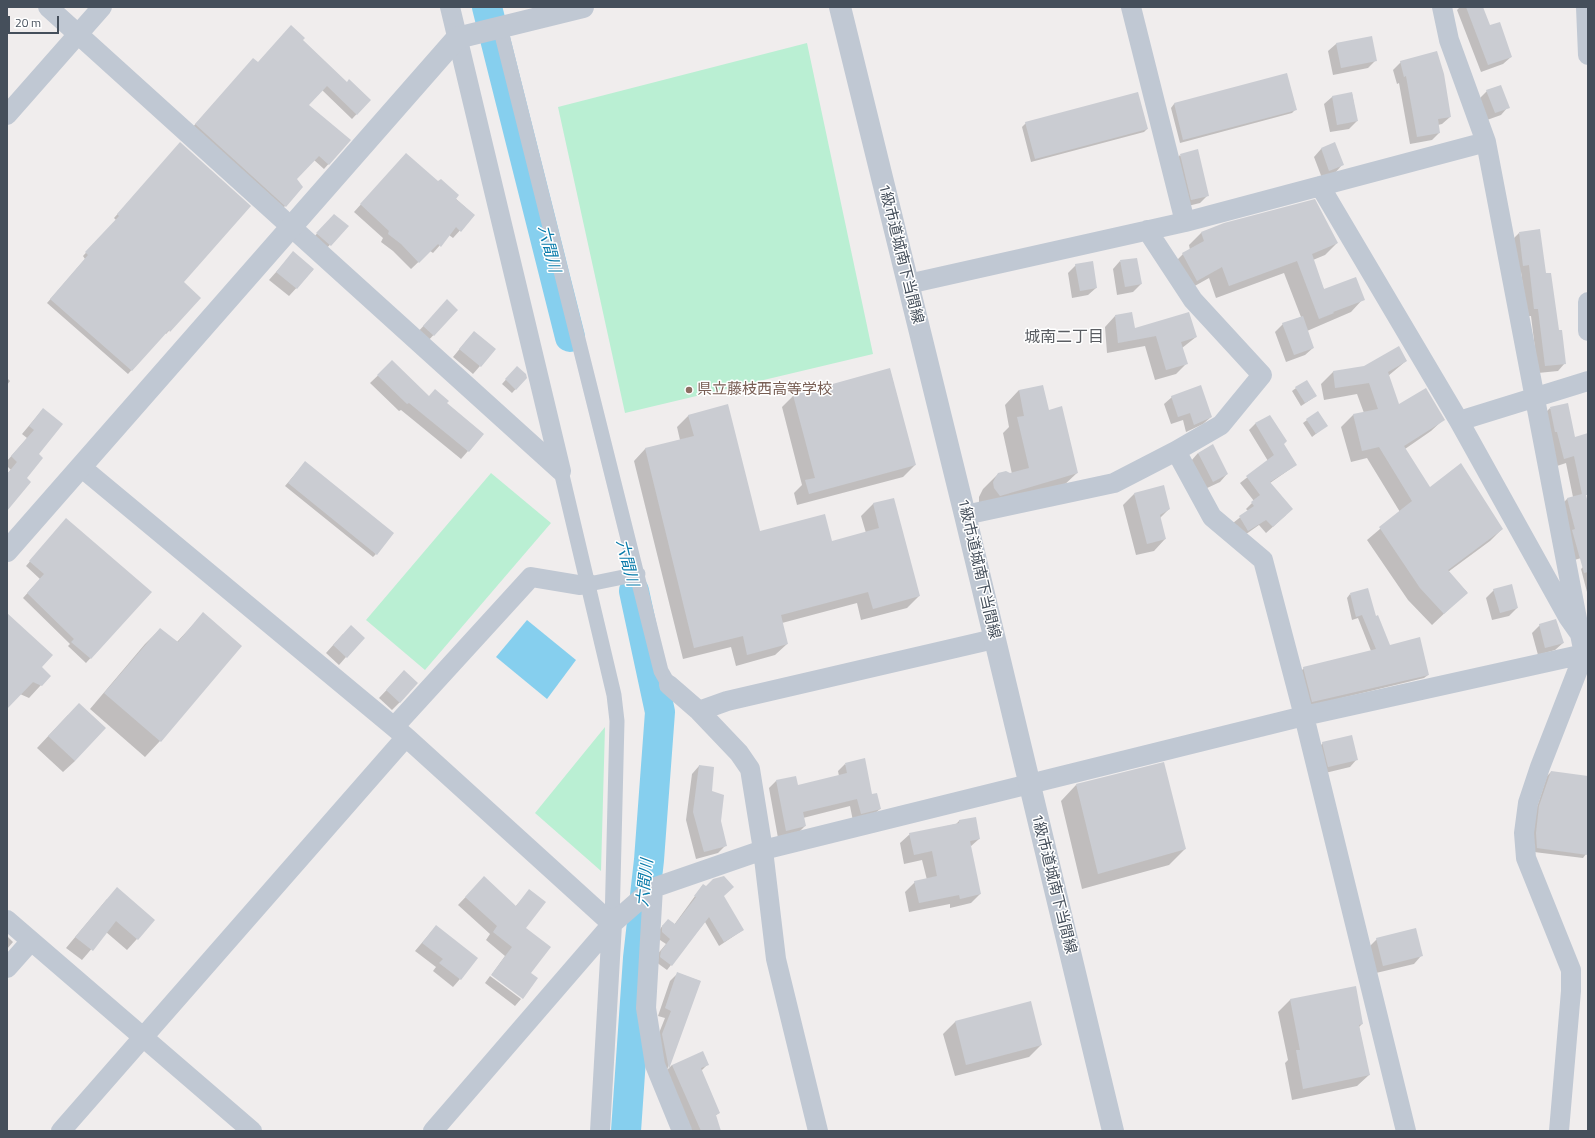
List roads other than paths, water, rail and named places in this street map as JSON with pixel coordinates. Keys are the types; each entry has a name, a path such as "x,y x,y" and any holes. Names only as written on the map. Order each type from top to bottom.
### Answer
{"street":[{"path":"48,7 290,228 561,471"},
{"path":"7,115 102,7"},
{"path":"450,7 460,37 614,695 617,721 612,924 600,1131"},
{"path":"7,551 290,228 460,37 583,7"},
{"name":"1級市道城南下当間線","path":"840,7 965,516 1113,1131"},
{"path":"1131,7 1185,222"},
{"path":"1442,7 1449,40 1486,142 1584,654 1528,802 1524,833 1526,858 1571,970 1571,991 1558,1131"},
{"path":"1586,7 1588,55"},
{"path":"500,27 638,574 660,670 669,685 699,712 739,753 750,769 763,850 776,959 818,1131"},
{"path":"908,284 1185,222 1486,142"},
{"path":"1320,186 1459,421 1568,617 1580,634"},
{"path":"965,516 1114,483 1176,451 1221,425 1262,375 1193,300 1147,230"},
{"path":"1588,302 1588,331"},
{"path":"1459,421 1588,382"},
{"path":"1176,451 1212,516 1263,560 1304,716 1406,1131"},
{"path":"81,467 400,732 612,924"},
{"path":"61,1131 531,577 579,585 638,574"},
{"path":"699,712 727,701 994,638"},
{"path":"433,1131 612,924 653,888 763,850 1304,716 1584,654"},
{"path":"653,888 646,1008 655,1065 682,1131"},
{"path":"7,920 252,1131"},
{"path":"7,968 31,941"}],"water":[{"path":"527,620 576,660 547,699 496,657"}],"waterway":[{"name":"六間川","path":"487,7 570,337"},
{"name":"六間川","path":"626,1131 638,958 649,860 660,712 634,591"}],"place":[{"name":"県立藤枝西高等学校","path":"689,390"}],"district":[{"name":"城南二丁目","path":"1064,338"}]}
